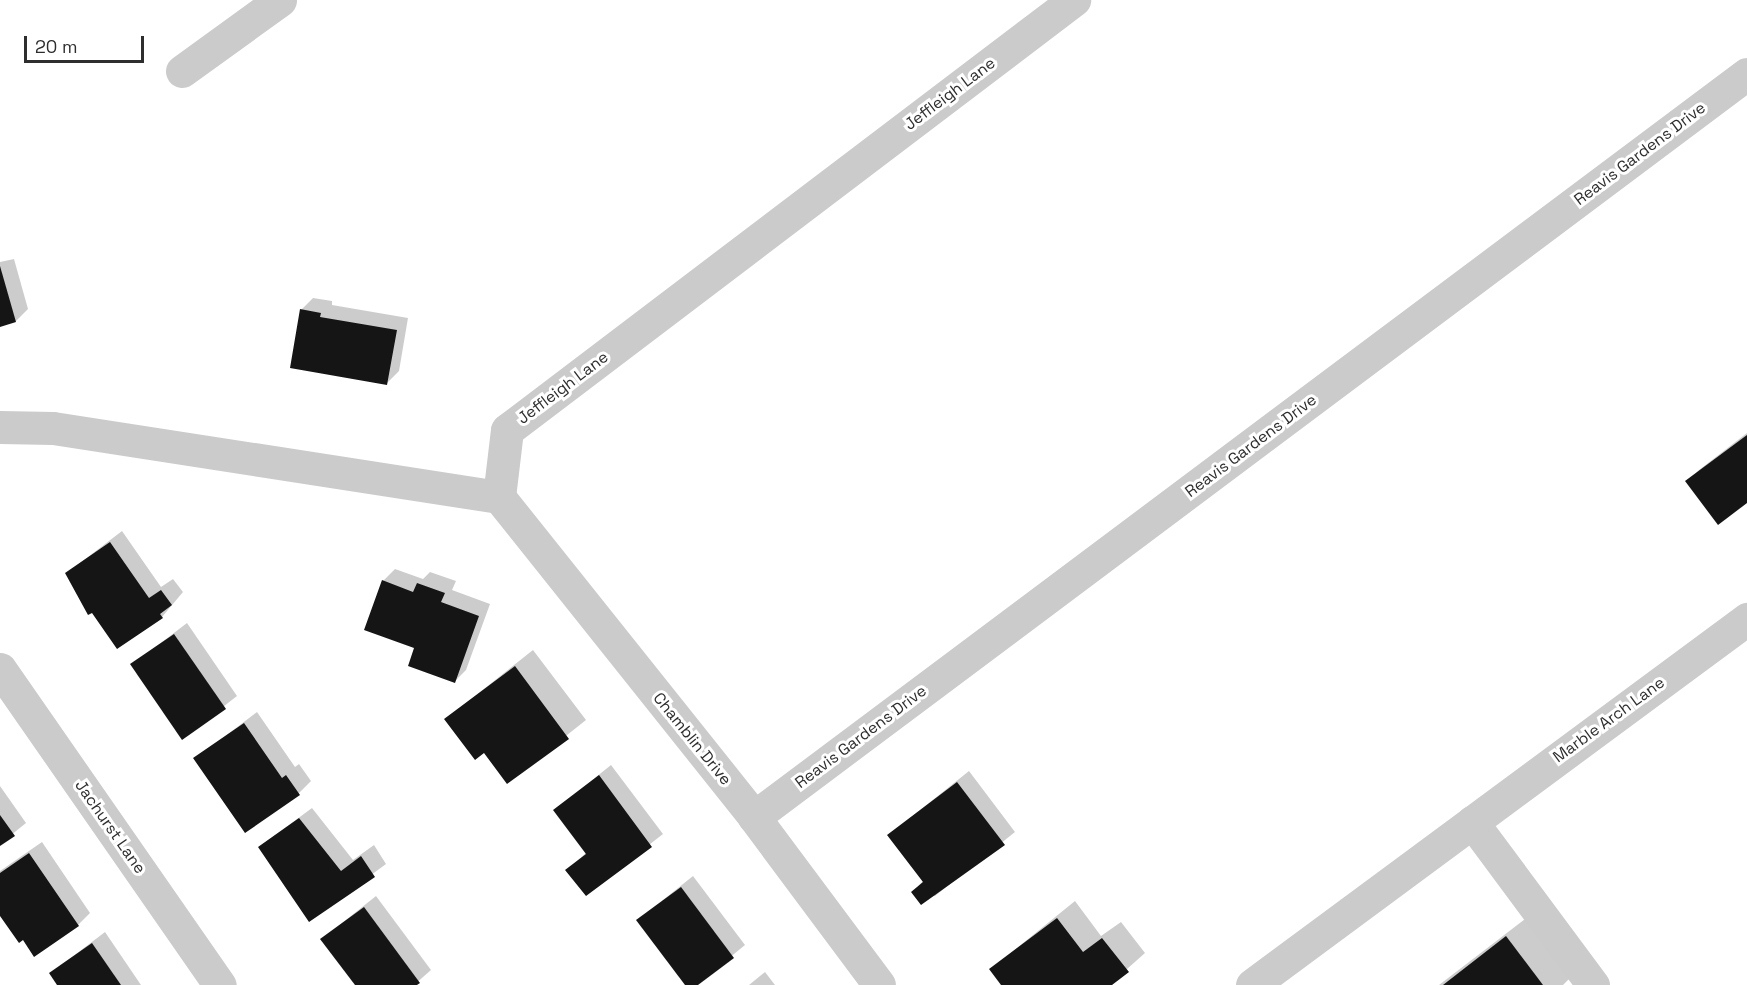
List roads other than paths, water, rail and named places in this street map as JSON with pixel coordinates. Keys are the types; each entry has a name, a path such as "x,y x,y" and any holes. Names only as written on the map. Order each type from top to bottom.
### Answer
{"street":[{"path":"182,71 280,0"},
{"name":"Jeffleigh Lane","path":"499,497 507,430 1074,0"},
{"name":"Reavis Gardens Drive","path":"754,817 1747,74"},
{"path":"0,427 53,428 499,497"},
{"name":"Chamblin Drive","path":"499,497 754,817 879,985"},
{"name":"Marble Arch Lane","path":"1252,985 1747,618"},
{"name":"Jachurst Lane","path":"0,669 220,985"},
{"path":"1472,822 1593,985"}]}
